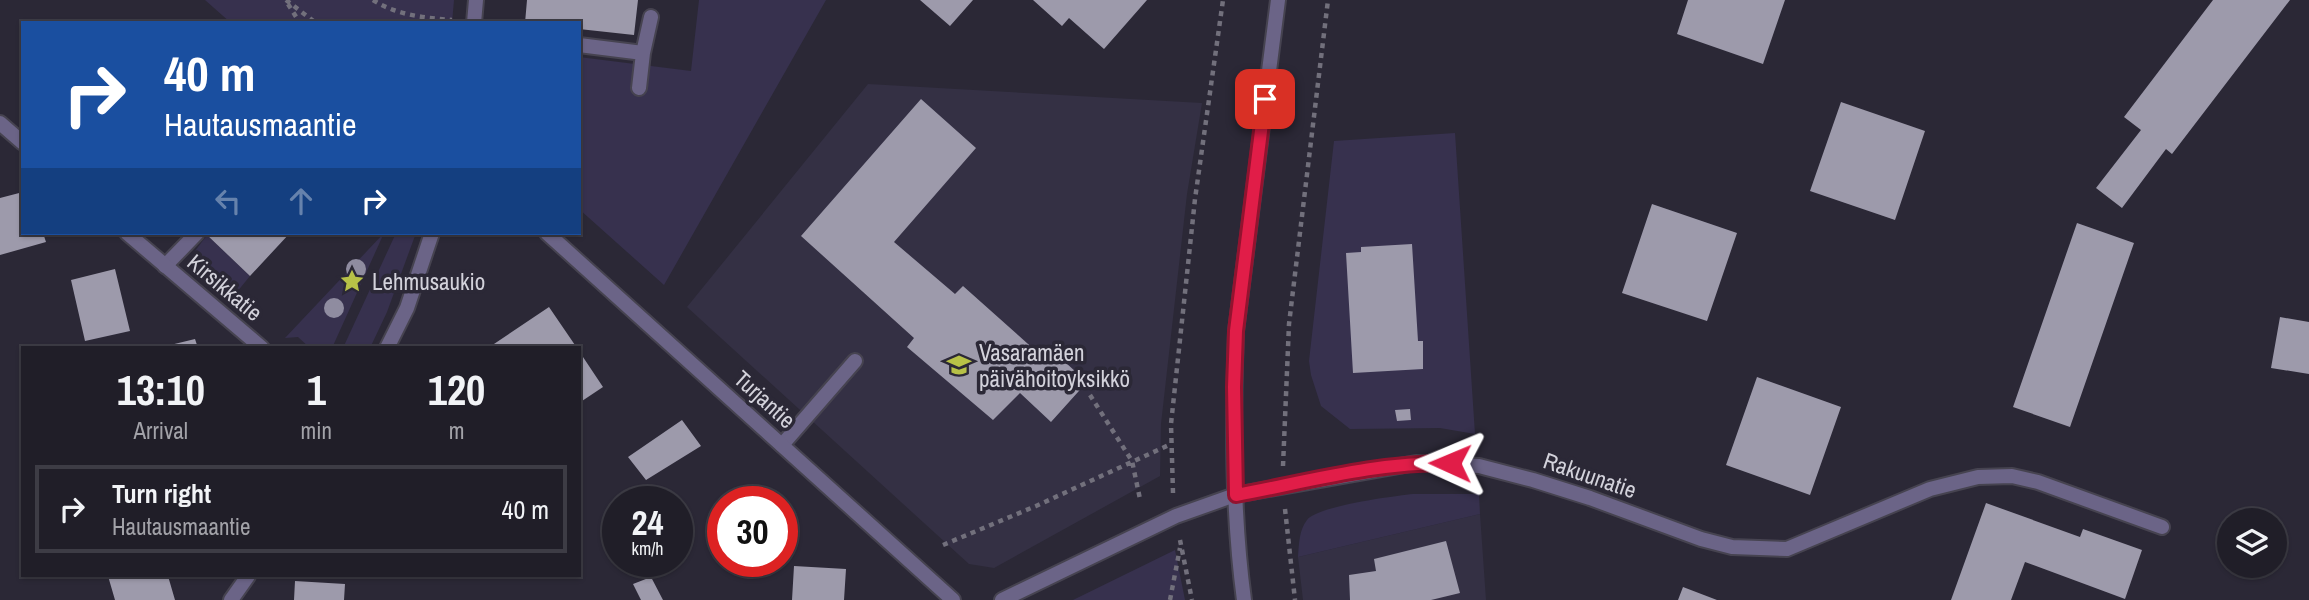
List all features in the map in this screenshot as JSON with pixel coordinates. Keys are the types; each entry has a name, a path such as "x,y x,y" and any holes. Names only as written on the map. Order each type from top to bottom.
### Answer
{"street":[{"path":"474,21 476,0"},
{"path":"1244,600 1236,495 1236,331 1278,0"},
{"path":"639,88 642,53 650,17"},
{"path":"581,45 642,53"},
{"path":"0,123 21,141"},
{"name":"Kirsikkatie","path":"129,235 260,346"},
{"path":"165,266 195,235"},
{"path":"388,346 407,308 431,235"},
{"name":"Turjantie","path":"549,235 953,600"},
{"path":"782,445 855,361"},
{"name":"Rakuunatie","path":"1002,600 1177,516 1236,495 1416,463 1450,463 1479,467 1532,480 1590,498 1700,539 1732,547 1787,549 1930,489 1978,477 2011,476 2038,482 2162,527"},
{"path":"230,600 247,577"}],"path":[{"path":"286,0 299,21"},
{"path":"286,0 313,21"},
{"path":"373,0 382,6 421,17 458,21"},
{"path":"1172,483 1171,424 1195,199 1223,0"},
{"path":"1283,453 1289,324 1328,0"},
{"path":"1090,394 1132,461 1140,499"},
{"path":"943,545 1171,444"},
{"path":"1286,524 1295,600"},
{"path":"1170,600 1181,544 1192,600"}],"shaded area":[{"path":"205,0 454,0 452,21 229,21"},
{"path":"699,0 826,0 664,285 581,211 581,57 691,71"},
{"name":"Vasaramäen päivähoitoyksikkö","path":"868,84 1202,103 1187,194 1161,424 1160,476 994,568 969,564 687,307"},
{"path":"1455,133 1475,434 1440,428 1350,429 1321,406 1309,361 1334,141"},
{"path":"207,235 250,276 232,298 189,259"},
{"path":"383,235 333,346 308,346 298,337 285,338"},
{"path":"395,235 415,235 387,312 371,346 344,346"},
{"path":"1413,494 1479,494 1480,514 1298,557 1302,528 1314,515 1357,503"},
{"path":"1480,514 1486,600 1303,600 1298,557"},
{"path":"1175,550 1185,600 1073,600"}],"building":[{"path":"527,0 638,0 634,35 581,29 581,21 525,21"},
{"path":"920,0 973,0 950,26"},
{"path":"1033,0 1147,0 1104,49 1069,18 1062,26"},
{"path":"1688,0 1785,0 1763,64 1677,34"},
{"path":"2213,0 2290,0 2172,154 2166,149 2122,208 2096,188 2141,130 2124,117"},
{"path":"921,99 976,148 894,242 955,294 963,286 1047,361 1055,353 1087,382 1051,422 1020,393 993,420 907,347 914,338 801,236"},
{"path":"1841,102 1925,131 1895,220 1810,191"},
{"path":"21,193 21,235 44,235 46,242 0,255 0,198"},
{"path":"1652,204 1737,233 1707,321 1622,293"},
{"path":"2077,223 2134,243 2070,427 2013,407"},
{"path":"207,235 288,235 250,276"},
{"path":"1412,244 1418,341 1423,341 1423,369 1353,373 1346,253 1361,252 1361,247"},
{"path":"115,269 130,331 85,341 71,280"},
{"path":"549,307 576,346 491,346"},
{"path":"2280,317 2309,322 2309,374 2271,368"},
{"path":"195,339 197,346 166,346"},
{"path":"581,354 603,387 581,402"},
{"path":"1757,377 1841,407 1810,495 1726,465"},
{"path":"1410,409 1411,420 1397,421 1395,410"},
{"path":"682,420 701,446 646,480 628,457"},
{"path":"1986,503 2080,537 2083,529 2142,550 2125,599 2025,562 2011,600 1951,600"},
{"path":"1446,541 1460,593 1431,600 1350,600 1349,575 1376,571 1374,559"},
{"path":"798,566 846,569 844,600 792,600 793,577 798,577"},
{"path":"108,577 168,577 175,600 115,600"},
{"path":"651,577 663,600 641,600 633,584"},
{"path":"295,581 345,584 344,600 294,600"},
{"path":"1683,587 1717,600 1678,600"}],"place":[{"name":"Lehmusaukio","path":"352,281"},
{"name":"Vasaramäen päivähoitoyksikkö","path":"959,365"}],"route":[{"path":"1265,99 1236,331 1236,495 1384,467 1450,463"}]}
